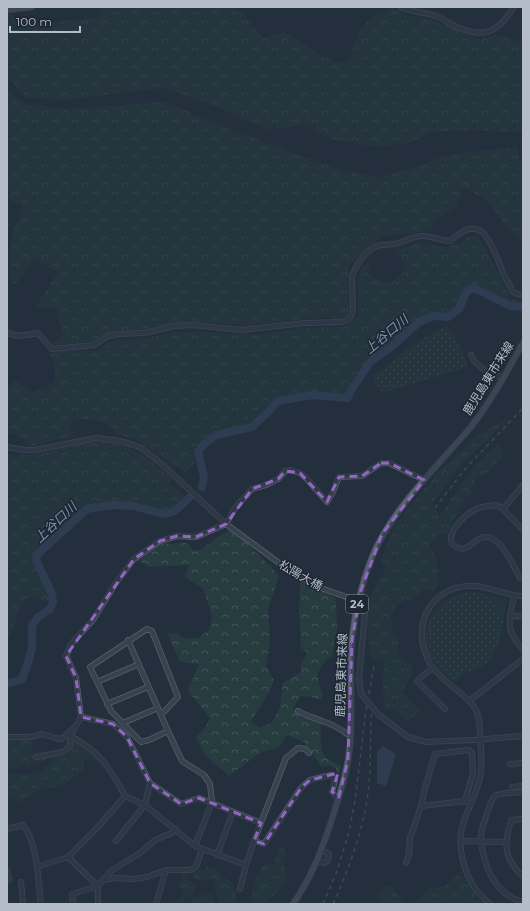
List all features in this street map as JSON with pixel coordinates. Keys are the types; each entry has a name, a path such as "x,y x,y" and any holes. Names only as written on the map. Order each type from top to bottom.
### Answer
{"main road":[{"path":"7,10 32,7"},
{"name":"鹿児島東市来線","path":"293,904 322,850 339,797 348,759 350,736 352,640 358,601 371,560 382,534 424,480 484,409 523,343"}],"street":[{"path":"400,7 411,11 436,16 460,28 477,33 488,32 497,28 502,24 514,7"},
{"path":"7,332 18,336 38,333 52,349 94,345 108,336 117,334 146,333 173,326 193,325 241,330 306,322 343,322 350,318 353,312 353,272 371,250 377,246 398,243 411,237 424,236 443,241 450,241 459,233 466,230 477,229 482,232 493,249 513,292 523,296"},
{"path":"472,355 474,361 488,373 503,377"},
{"name":"松陽大橋","path":"7,447 25,450 40,450 96,438 129,443 143,449 164,466 226,524 290,571 321,588 358,601"},
{"path":"36,757 63,752 70,746 70,736 81,717 76,678 66,656 71,644 93,620 118,581 134,560 160,541 177,536 196,537 226,524 235,508 252,489 266,485 278,479 285,471 290,470 300,473 327,502 334,492 339,477 362,476 381,463 389,463 424,480"},
{"path":"503,509 523,485"},
{"path":"519,490 523,495"},
{"path":"523,530 503,509 497,505 479,508 467,514 452,532 451,541 455,547 460,550 468,547 479,539 487,537 495,540 510,558 520,578 523,579"},
{"path":"490,904 476,890 471,881 465,866 461,841 462,826 480,777 481,739 479,716 469,700 432,668 426,656 421,635 426,615 438,597 452,589 474,585 484,586 514,596 523,596"},
{"path":"514,596 508,626 512,636 523,650"},
{"path":"358,601 363,606 365,613 359,679 361,694 378,714 408,737 426,742 523,736"},
{"path":"510,616 523,616"},
{"path":"160,715 178,697 153,633 150,629 147,629 128,640 91,666 91,670 111,711 141,742 168,731"},
{"path":"128,640 160,715 182,761 204,775 210,784 212,802 195,846"},
{"path":"469,700 523,659"},
{"path":"97,682 139,664"},
{"path":"432,668 417,681 445,709"},
{"path":"107,704 148,687"},
{"path":"123,723 158,708"},
{"path":"298,711 311,718 332,725 350,736"},
{"path":"7,738 42,734 62,739 71,731 81,717"},
{"path":"81,717 113,724 127,737 150,782 181,804 199,798 261,823"},
{"path":"70,736 80,741 104,760 113,773 125,796 145,805 195,846 246,865"},
{"path":"240,889 254,841 286,758 298,748 304,749 309,753"},
{"path":"406,863 410,838 436,754 468,750 472,752 473,773 465,801"},
{"path":"510,764 523,763"},
{"path":"254,841 264,844 301,788 310,780 331,775 335,780 332,792 336,797 339,797"},
{"path":"116,841 145,805 150,782"},
{"path":"512,787 523,786"},
{"path":"523,792 495,796 484,820 481,842 485,865 499,888 509,897 523,902"},
{"path":"37,867 68,857 97,828 125,796"},
{"path":"421,806 465,801 470,804"},
{"path":"217,854 233,812"},
{"path":"523,819 511,820 506,842 510,860 516,870 523,876"},
{"path":"7,829 22,825 28,832 37,867 40,904"},
{"path":"73,904 72,894 98,886 111,871 140,853 155,840 172,833 176,829"},
{"path":"461,841 506,842"},
{"path":"103,880 116,878 134,879 146,877 166,870 190,870 195,867 202,849"},
{"path":"317,861 324,863 328,860 329,854 322,850"},
{"path":"68,857 98,886 98,904"},
{"path":"156,904 166,870"},
{"path":"7,871 9,880 7,880"},
{"path":"21,882 23,904"}],"highlighted area":[{"path":"381,463 389,463 424,480 382,534 361,590 352,640 348,759 339,797 332,792 338,773 310,780 301,788 264,844 254,841 261,823 199,798 181,804 150,783 127,737 113,724 81,717 76,678 66,656 134,559 160,541 177,536 196,537 226,524 252,489 278,479 285,471 300,473 327,502 339,477 362,476"}],"green space":[{"path":"103,7 238,7 262,38 285,32 320,55 336,62 348,62 358,35 367,22 392,8 411,16 430,19 478,39 496,35 508,36 516,41 523,41 523,132 466,130 429,132 414,142 377,147 329,139 307,126 266,129 207,103 163,88 64,100 26,97 10,80 7,80 7,15 11,14 19,19 40,24 99,17"},
{"path":"7,90 26,104 66,109 163,102 337,169 380,177 417,167 447,155 517,147 520,158 523,159 523,242 503,223 487,200 463,187 456,208 437,218 430,231 381,237 349,265 349,316 337,319 325,317 247,325 200,322 173,323 145,329 115,331 103,335 94,341 52,345 63,334 56,308 35,308 58,272 34,259 15,285 9,279 11,236 23,207 7,198"},
{"path":"468,236 477,236 483,244 511,299 523,302 511,304 474,285 466,288 458,307 448,314 432,314 417,319 388,346 366,362 346,394 312,392 276,398 251,424 216,432 203,440 194,455 194,464 185,472 135,439 119,435 110,426 96,420 80,419 69,424 74,437 53,440 29,447 24,438 7,432 7,389 15,380 33,392 51,384 55,379 55,370 49,351 96,351 112,341 149,338 174,332 211,332 250,335 308,328 345,327 358,317 358,282 361,269 371,261 368,273 384,283 396,280 406,266 395,251 418,242 443,247 461,243"},
{"path":"446,326 459,345 468,367 382,393 372,378 414,344"},
{"path":"509,418 460,467 431,505 440,516 473,468 497,445 502,447 502,457 486,474 473,478 476,485 470,496 466,496 447,533 438,535 429,546 436,557 439,584 432,591 424,589 412,600 405,600 397,605 391,617 393,634 398,640 398,651 403,660 413,667 411,676 402,692 420,710 408,721 395,710 387,709 383,697 384,662 371,658 367,626 369,610 366,603 387,567 380,561 394,526 438,472 476,436"},
{"path":"89,442 115,444 126,447 144,456 173,479 170,484 186,497 169,511 161,512 134,504 116,502 94,504 83,509 36,552 34,559 35,565 46,588 49,601 29,597 21,605 10,635 7,638 7,454 35,455"},
{"path":"231,528 279,575 268,610 270,641 266,667 274,680 269,693 251,721 260,728 272,723 280,707 283,683 301,672 301,663 308,653 301,648 299,608 300,580 336,598 337,629 333,655 321,667 318,676 318,681 323,693 321,700 301,696 293,708 300,717 321,724 321,749 326,758 341,766 336,786 336,768 331,766 321,766 304,742 287,735 278,748 261,752 229,776 205,755 196,737 205,728 210,718 188,691 199,664 180,662 168,634 177,633 185,639 198,638 210,629 212,615 203,589 184,576 190,565 149,567 138,560 162,544 186,543 195,551 203,548"},
{"path":"472,591 489,595 504,618 503,626 497,648 489,661 476,670 461,675 456,683 435,664 431,658 426,638 427,628 429,620 434,612 447,600"},
{"path":"489,595 508,600 504,618"},
{"path":"33,739 30,754 50,751 53,754 42,762 32,766 7,768 7,740"},
{"path":"71,742 77,743 100,761 83,759 84,769 75,777 62,785 40,790 18,803 12,798 7,798 7,773 25,775 38,773 54,758 62,755"},
{"path":"280,845 287,853 282,864 287,874 286,879 278,891 263,904 251,904 253,903 253,887 258,873 264,864 273,864"},
{"path":"207,867 216,869 221,876 230,881 234,887 237,904 220,904 213,878 198,880 194,878 192,873 197,869 205,871"},
{"path":"182,872 188,873 187,880 195,884 194,890 189,897 184,897 182,904 175,904 182,897 183,890 179,886"},
{"path":"460,873 483,904 411,904 417,902 429,888 443,887"},
{"path":"385,886 392,888 406,904 380,904 379,893"},
{"path":"212,893 214,904 192,904 191,898"}],"water":[{"path":"383,746 396,754 386,786 377,783 377,752"}],"waterway":[{"name":"上谷口川","path":"202,487 204,477 198,452 204,444 216,435 252,427 278,401 312,395 348,398 350,392 370,362 391,347 419,322 433,316 448,317 459,309 467,291 474,288 510,306 523,307"},
{"name":"上谷口川","path":"7,684 22,679 32,647 32,625 38,617 50,609 53,602 52,594 36,560 37,556 42,550 87,509 114,505 133,506 163,514 176,510 189,498"}],"railway":[{"path":"435,508 465,469 523,408"},
{"path":"323,904 336,874 349,832 355,801 366,710 374,666"},
{"path":"333,904 356,846 367,800 372,707"}]}
